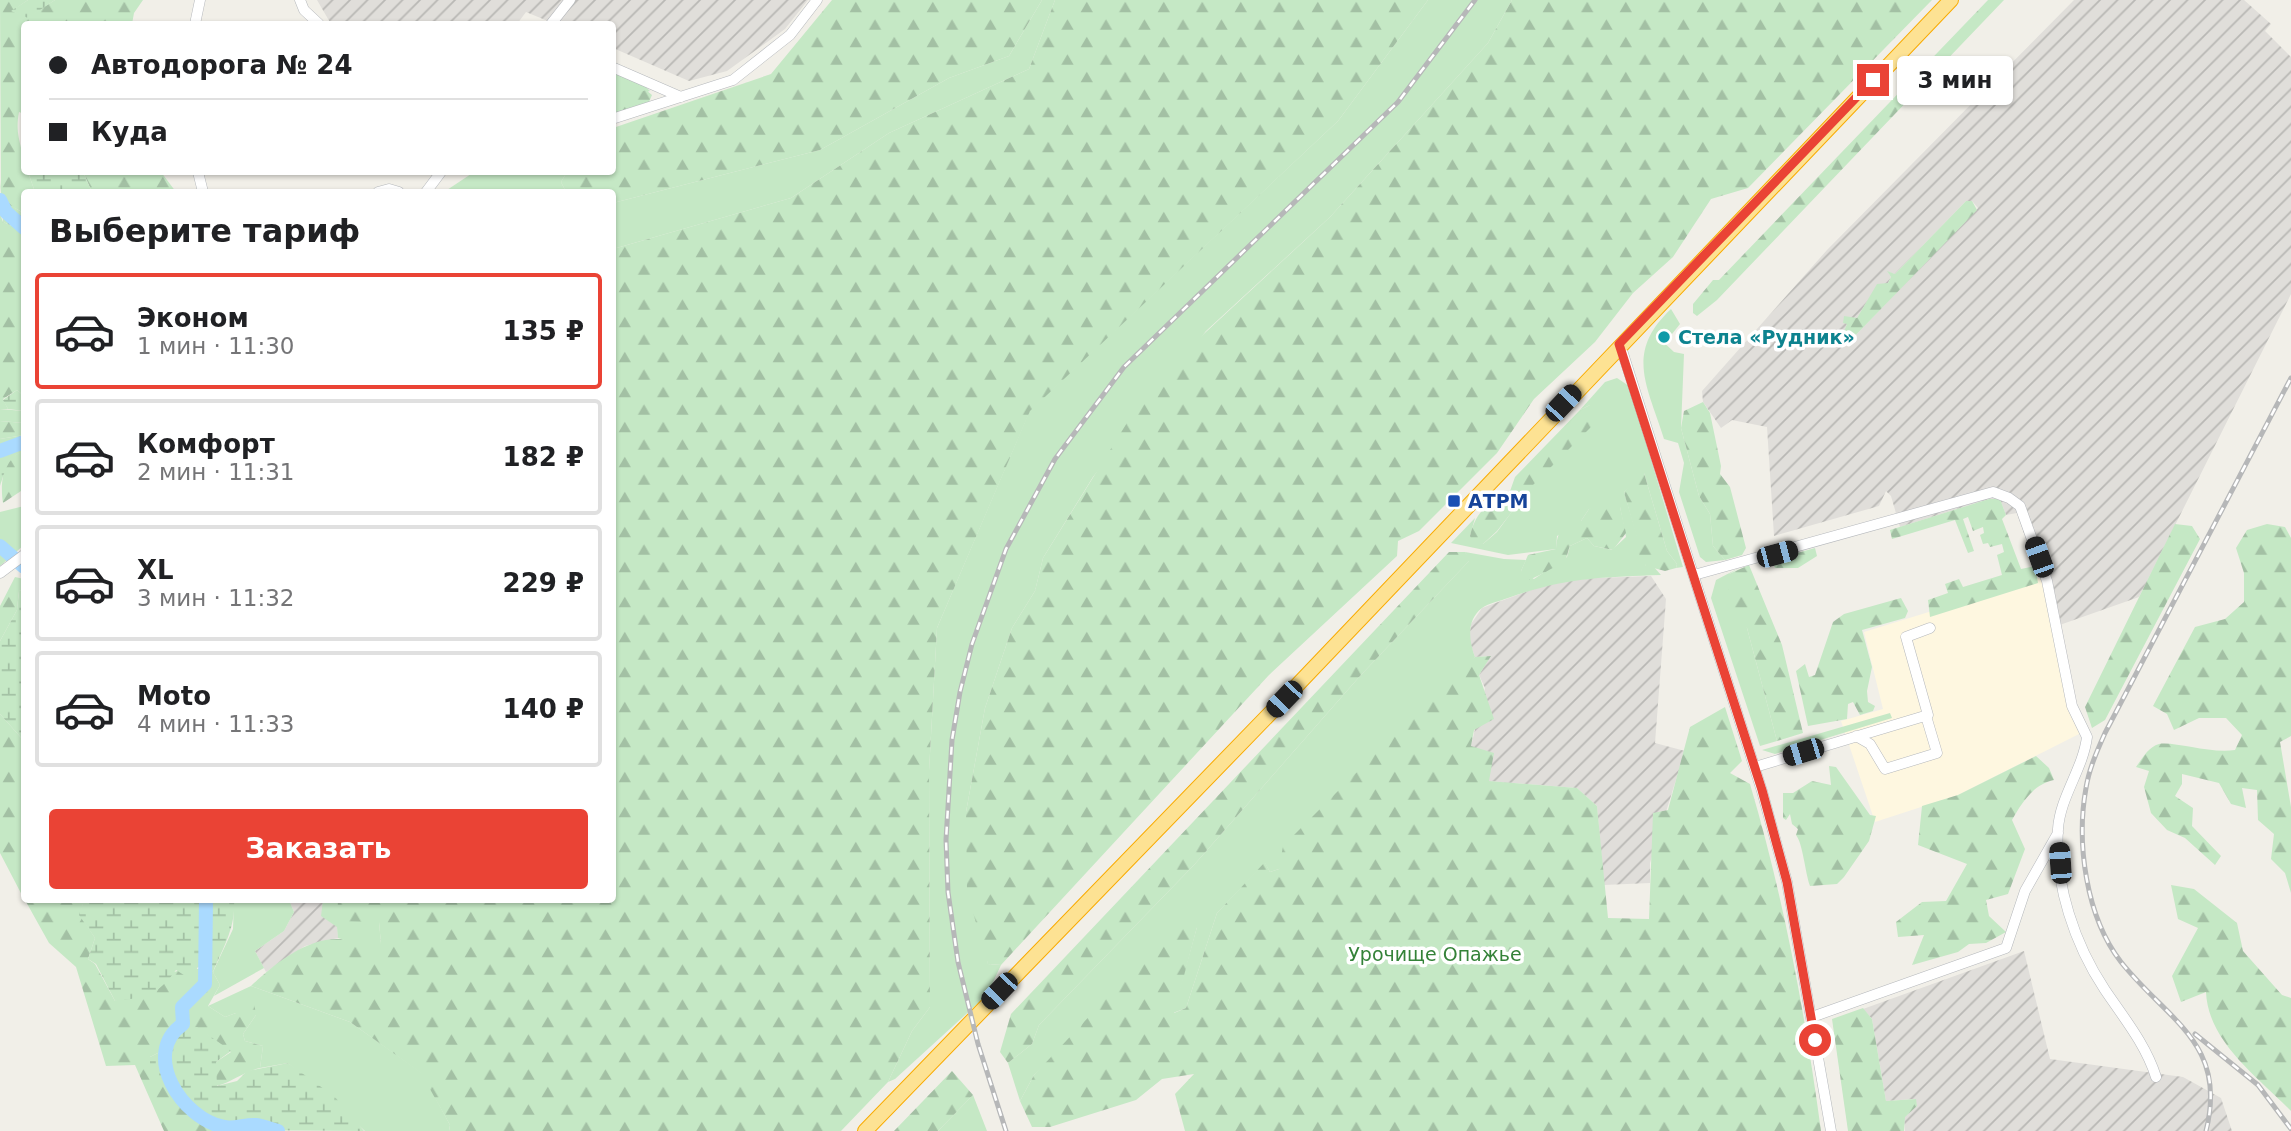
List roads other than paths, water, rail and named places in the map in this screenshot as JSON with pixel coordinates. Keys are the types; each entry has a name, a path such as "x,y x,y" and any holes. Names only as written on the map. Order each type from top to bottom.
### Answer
{"highway":[{"path":"865,1131 1284,699 1619,344 1951,0"}],"street":[{"path":"196,21 200,0"},
{"path":"300,0 304,10 316,21"},
{"path":"553,21 570,0"},
{"path":"616,118 733,80 790,35 817,0"},
{"path":"616,69 681,97"},
{"path":"1619,344 1755,766 1787,882 1830,1131"},
{"path":"1694,575 1858,532 1993,492 2020,506 2048,581 2072,706 2087,737 2057,833 2060,863 2077,939 2098,978 2150,1058 2156,1077"},
{"path":"0,573 21,557"},
{"path":"1856,736 1870,744 1885,768 1937,753 1906,638 1930,628"},
{"path":"1755,766 1926,716"},
{"path":"1812,1017 2006,948 2025,891 2057,833"}],"waterway":[{"path":"0,200 6,212 21,225"},
{"path":"0,451 21,443"},
{"path":"0,546 21,564"},
{"path":"206,903 205,984 182,1007 183,1024 171,1037 165,1052 166,1068 181,1099 208,1122 224,1127 256,1125 278,1131"}],"railway":[{"path":"1006,1131 978,1044 958,962 948,892 946,840 952,740 960,692 972,644 1006,549 1055,459 1124,367 1398,102 1475,0"},
{"path":"2206,1131 2211,1101 2209,1076 2201,1054 2174,1018 2121,962 2099,924 2083,855 2083,809 2089,774 2105,733 2291,378"},
{"path":"2195,1034 2258,1085 2291,1129"}],"place":[{"name":"Стела «Рудник»","path":"1664,337"},
{"name":"АТРМ","path":"1454,501"}],"park label":[{"name":"Урочище Опажье","path":"1435,954"}]}
